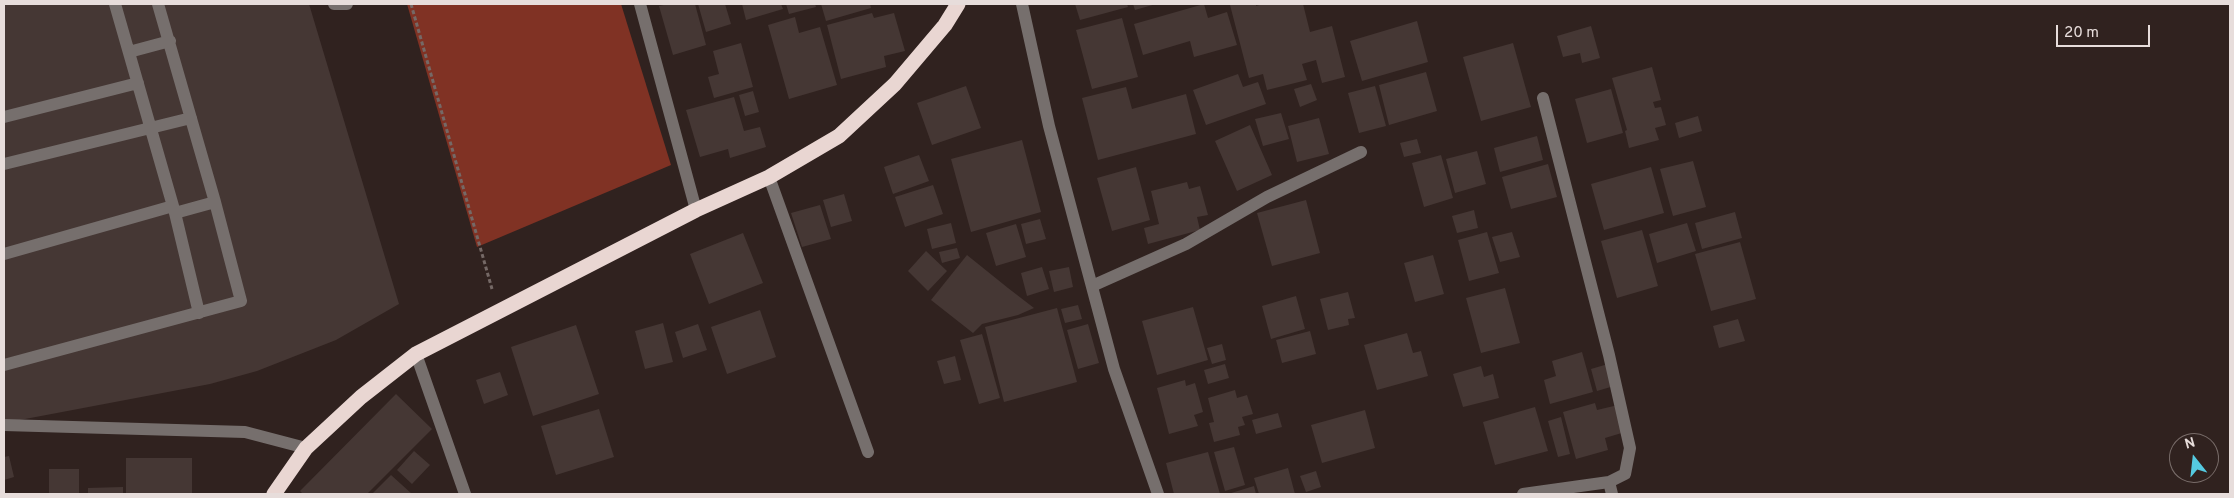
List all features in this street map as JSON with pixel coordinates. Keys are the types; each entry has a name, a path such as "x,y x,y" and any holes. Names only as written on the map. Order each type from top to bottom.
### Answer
{"highway":[{"path":"274,494 306,448 361,398 416,354 696,210 770,177 839,136 888,91 945,25 958,4"}],"street":[{"path":"115,4 174,210 199,313"},
{"path":"4,365 241,301 215,202 158,4"},
{"path":"334,4 347,4"},
{"path":"640,4 696,210"},
{"path":"1022,4 1049,126 1114,369 1158,494"},
{"path":"129,52 170,41"},
{"path":"4,116 138,83"},
{"path":"1523,494 1611,488 1625,474 1630,448 1609,355 1543,98"},
{"path":"4,164 191,118"},
{"path":"1092,286 1186,244 1267,197 1361,152"},
{"path":"770,177 868,452"},
{"path":"4,254 174,210 215,202"},
{"path":"416,354 466,494"},
{"path":"4,425 245,432 306,448"}],"path":[{"path":"411,4 498,312"}],"shaded area":[{"path":"407,4 621,4 671,165 477,247"}],"building":[{"path":"4,4 309,4 399,304 336,340 257,371 210,384 4,423"},
{"path":"695,4 706,45 673,55 659,6"},
{"path":"698,4 725,4 731,24 706,32"},
{"path":"742,4 781,4 783,9 746,20"},
{"path":"786,4 815,4 816,7 789,14"},
{"path":"821,4 870,4 871,8 826,21"},
{"path":"1075,4 1127,4 1128,7 1080,20"},
{"path":"1133,4 1156,4 1135,10"},
{"path":"1204,4 1208,18 1227,12 1237,45 1194,57 1190,41 1143,55 1134,24"},
{"path":"1256,4 1256,6 1263,4 1303,4 1310,32 1332,26 1345,77 1322,83 1316,60 1302,64 1307,80 1267,90 1263,74 1249,78 1230,5"},
{"path":"872,13 874,18 894,13 905,51 884,56 886,67 841,79 827,25"},
{"path":"795,17 799,33 820,27 837,85 789,99 768,25"},
{"path":"1122,18 1138,77 1092,89 1076,30"},
{"path":"1417,21 1428,62 1362,81 1350,41"},
{"path":"1591,26 1600,58 1582,63 1580,53 1563,57 1557,36"},
{"path":"741,43 753,87 714,98 708,77 719,74 713,51"},
{"path":"1513,43 1531,107 1481,121 1463,57"},
{"path":"1652,67 1661,100 1653,102 1655,108 1661,107 1666,125 1655,128 1659,140 1629,148 1625,131 1627,130 1612,78"},
{"path":"1426,72 1437,111 1389,125 1379,85"},
{"path":"1238,74 1243,87 1258,82 1266,104 1206,125 1193,90"},
{"path":"1311,84 1317,100 1300,107 1294,89"},
{"path":"966,86 981,128 932,145 917,103"},
{"path":"1375,86 1386,126 1359,133 1348,93"},
{"path":"1126,87 1132,109 1186,94 1196,134 1098,160 1082,98"},
{"path":"1611,89 1623,133 1587,143 1575,99"},
{"path":"753,91 759,112 745,116 739,95"},
{"path":"734,97 744,131 760,127 766,147 730,158 728,149 700,157 686,110"},
{"path":"1281,113 1289,139 1263,146 1255,119"},
{"path":"1698,116 1702,131 1679,138 1675,123"},
{"path":"1319,118 1329,154 1297,162 1288,126"},
{"path":"1250,125 1272,175 1237,191 1215,141"},
{"path":"1537,136 1543,160 1500,172 1494,148"},
{"path":"1417,139 1421,153 1404,157 1400,143"},
{"path":"1022,140 1041,212 971,232 951,159"},
{"path":"1477,151 1486,184 1455,193 1446,159"},
{"path":"919,155 929,181 893,194 884,167"},
{"path":"1441,155 1453,198 1424,207 1412,163"},
{"path":"1693,161 1706,207 1673,216 1660,169"},
{"path":"1548,164 1557,197 1511,209 1502,177"},
{"path":"1136,167 1150,220 1112,231 1097,178"},
{"path":"1651,167 1664,213 1604,230 1591,184"},
{"path":"1187,182 1189,189 1200,186 1208,215 1197,217 1200,230 1148,244 1144,228 1159,224 1151,191"},
{"path":"933,185 943,214 905,227 895,197"},
{"path":"844,194 852,221 831,227 823,200"},
{"path":"1306,200 1320,253 1272,266 1257,213"},
{"path":"820,205 831,239 802,247 791,213"},
{"path":"1474,210 1478,228 1457,233 1452,216"},
{"path":"1735,212 1742,238 1702,249 1695,223"},
{"path":"1040,219 1046,239 1026,244 1021,224"},
{"path":"951,223 956,243 932,249 927,229"},
{"path":"1687,223 1696,251 1657,263 1649,234"},
{"path":"1016,224 1026,257 996,266 986,233"},
{"path":"1642,230 1658,286 1617,298 1601,241"},
{"path":"1487,232 1499,273 1469,281 1458,240"},
{"path":"1512,232 1520,257 1500,262 1492,237"},
{"path":"743,233 763,283 709,304 690,254"},
{"path":"1740,242 1756,299 1711,311 1695,254"},
{"path":"957,248 960,258 942,263 939,252"},
{"path":"926,251 947,271 928,291 908,271"},
{"path":"967,255 1034,308 1018,315 982,324 973,333 931,300"},
{"path":"1433,255 1444,294 1415,302 1404,263"},
{"path":"1042,267 1049,289 1027,296 1021,273"},
{"path":"1069,267 1073,287 1054,292 1049,271"},
{"path":"1505,288 1520,343 1481,353 1466,298"},
{"path":"1348,292 1355,318 1348,319 1349,325 1328,330 1320,299"},
{"path":"1296,296 1305,329 1271,339 1262,306"},
{"path":"1078,305 1082,319 1065,323 1061,309"},
{"path":"1193,307 1208,360 1157,375 1142,321"},
{"path":"1057,308 1077,382 1004,402 985,327"},
{"path":"760,310 776,357 727,374 711,327"},
{"path":"1738,319 1745,341 1719,348 1713,326"},
{"path":"663,323 673,362 645,369 635,331"},
{"path":"698,324 707,350 683,358 675,332"},
{"path":"1088,324 1099,363 1078,369 1067,330"},
{"path":"576,325 599,394 533,416 511,347"},
{"path":"1310,331 1316,354 1282,363 1276,340"},
{"path":"1407,333 1413,353 1421,351 1428,376 1377,390 1364,345"},
{"path":"982,334 1000,398 979,404 960,340"},
{"path":"1222,344 1226,360 1212,364 1207,348"},
{"path":"1582,352 1593,392 1550,404 1544,380 1556,376 1552,361"},
{"path":"955,356 961,380 944,384 937,361"},
{"path":"1225,364 1229,378 1208,384 1204,370"},
{"path":"1608,364 1614,386 1597,391 1591,369"},
{"path":"1481,366 1484,377 1493,374 1499,398 1463,407 1453,374"},
{"path":"500,372 508,395 484,404 476,380"},
{"path":"1185,380 1186,386 1195,383 1203,412 1194,415 1198,426 1169,434 1157,388"},
{"path":"1235,390 1237,398 1247,395 1253,414 1242,417 1245,425 1238,427 1240,435 1214,442 1209,423 1214,422 1208,398"},
{"path":"396,394 432,429 367,494 303,494 300,491"},
{"path":"1595,403 1597,410 1618,405 1625,432 1605,438 1608,450 1576,459 1563,412"},
{"path":"1535,407 1548,451 1495,465 1483,422"},
{"path":"599,409 614,457 556,475 541,426"},
{"path":"1365,410 1375,448 1322,463 1311,425"},
{"path":"1278,413 1282,427 1256,434 1252,420"},
{"path":"1561,417 1570,454 1558,457 1548,421"},
{"path":"1234,447 1245,485 1225,491 1214,452"},
{"path":"414,451 430,465 412,484 397,470"},
{"path":"1208,452 1220,494 1174,494 1166,463"},
{"path":"9,456 14,477 4,480 4,457"},
{"path":"126,458 192,458 192,494 126,494"},
{"path":"1288,468 1295,494 1259,494 1254,478"},
{"path":"49,469 79,469 79,494 49,494"},
{"path":"1316,471 1321,487 1306,492 1300,476"},
{"path":"391,475 412,494 372,494"},
{"path":"1254,486 1256,494 1228,494"},
{"path":"123,487 123,494 88,494 88,488"}]}
